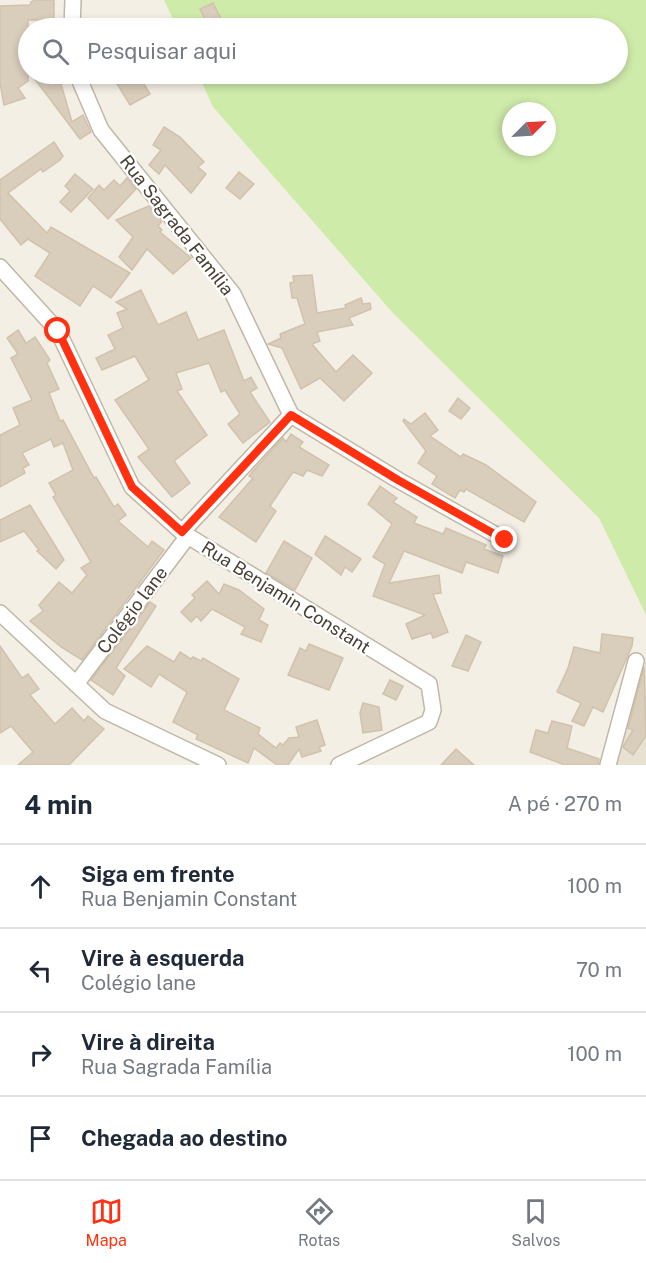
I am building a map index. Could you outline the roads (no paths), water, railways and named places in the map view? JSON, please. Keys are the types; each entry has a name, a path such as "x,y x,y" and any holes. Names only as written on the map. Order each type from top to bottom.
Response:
{"street":[{"path":"72,18 73,0"},
{"name":"Rua Sagrada Família","path":"81,84 101,130 233,294 291,415"},
{"name":"Rua Benjamin Constant","path":"0,267 58,331 132,487 185,534 429,684 433,710 429,722 339,765"},
{"path":"291,415 398,480 505,540"},
{"name":"Colégio lane","path":"76,684 185,534 291,415"},
{"path":"0,613 105,711 218,765"},
{"path":"608,765 636,662"}]}
